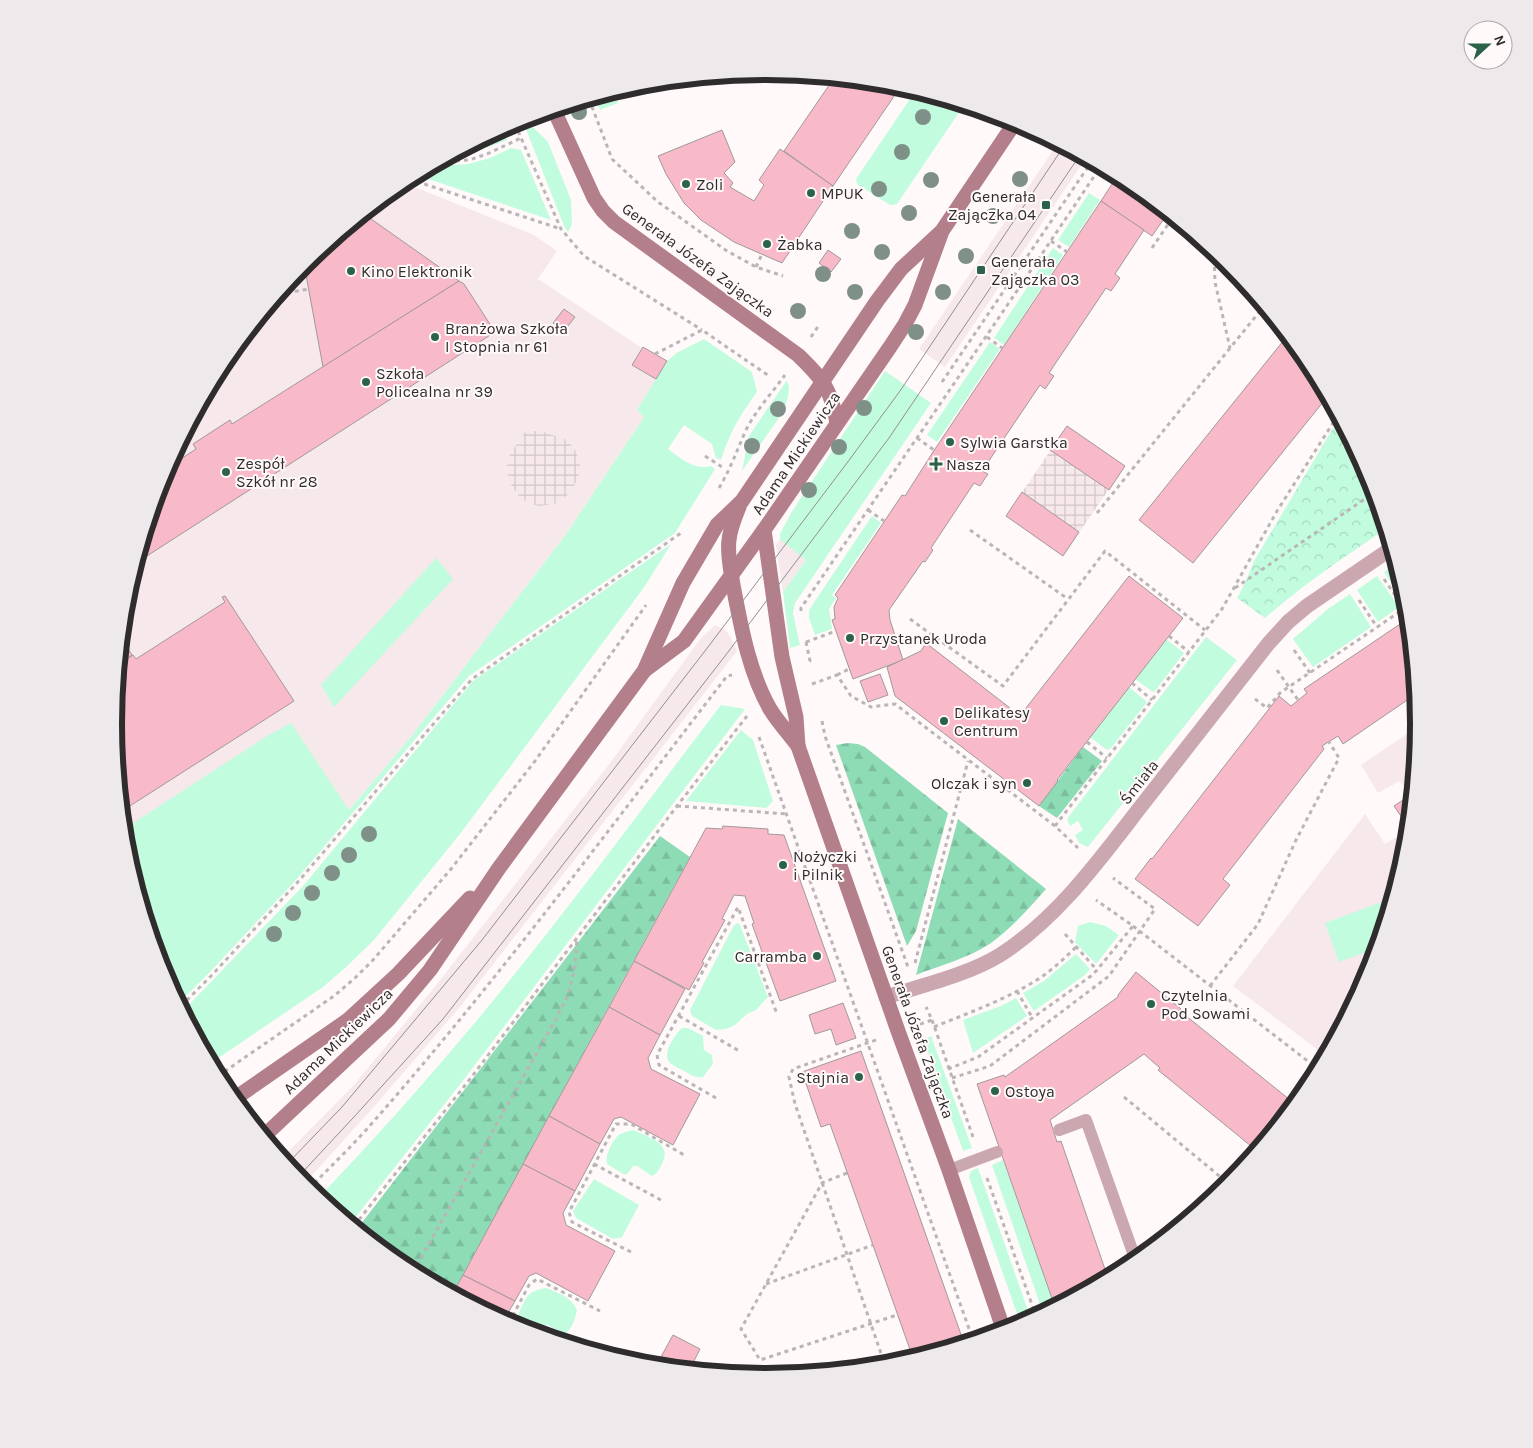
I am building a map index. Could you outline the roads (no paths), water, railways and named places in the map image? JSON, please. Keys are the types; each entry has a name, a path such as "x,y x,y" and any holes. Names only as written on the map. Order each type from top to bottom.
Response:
{"main road":[{"name":"Generała Józefa Zajączka","path":"556,115 594,198 603,210 614,222 798,355 823,381 830,396 837,423"},
{"name":"Adama Mickiewicza","path":"268,1132 389,1020 430,970 499,868 644,671 683,583 717,525 742,501 877,301 901,269 942,231 1011,128"},
{"name":"Adama Mickiewicza","path":"644,671 684,641 764,530 905,324 915,305 942,231"},
{"name":"Generała Józefa Zajączka","path":"742,501 733,522 729,540 729,556 738,609 748,652 762,692 771,711 798,746"},
{"name":"Generała Józefa Zajączka","path":"764,530 782,657 796,717 798,746 949,1170 1001,1323"},
{"name":"Adama Mickiewicza","path":"240,1095 348,1020 398,974 499,868"}],"street":[{"name":"Śmiała","path":"886,997 971,969 999,956 1033,930 1063,902 1096,864 1268,644 1288,622 1307,606 1387,551"}],"lane":[{"path":"1059,1130 1086,1120 1133,1253"},
{"path":"949,1170 997,1152"}],"tram line":[{"path":"292,1159 342,1107 482,940 708,647 900,391 1061,151"},
{"path":"303,1171 443,1019 725,656 889,438 1077,160"}],"place":[{"name":"Zoli","path":"686,184"},
{"name":"MPUK","path":"811,193"},
{"name":"Generała Zajączka 04","path":"1046,205"},
{"name":"Żabka","path":"767,244"},
{"name":"Generała Zajączka 03","path":"981,270"},
{"name":"Kino Elektronik","path":"351,271"},
{"name":"Branżowa Szkoła I Stopnia nr 61","path":"435,337"},
{"name":"Szkoła Policealna nr 39","path":"366,382"},
{"name":"Sylwia Garstka","path":"950,442"},
{"name":"Nasza","path":"936,464"},
{"name":"Zespół Szkół nr 28","path":"226,472"},
{"name":"Przystanek Uroda","path":"850,638"},
{"name":"Delikatesy Centrum","path":"944,721"},
{"name":"Olczak i syn","path":"1027,783"},
{"name":"Nożyczki i Pilnik","path":"783,865"},
{"name":"Carramba","path":"817,956"},
{"name":"Czytelnia Pod Sowami","path":"1151,1004"},
{"name":"Stajnia","path":"859,1077"},
{"name":"Ostoya","path":"995,1091"}]}
